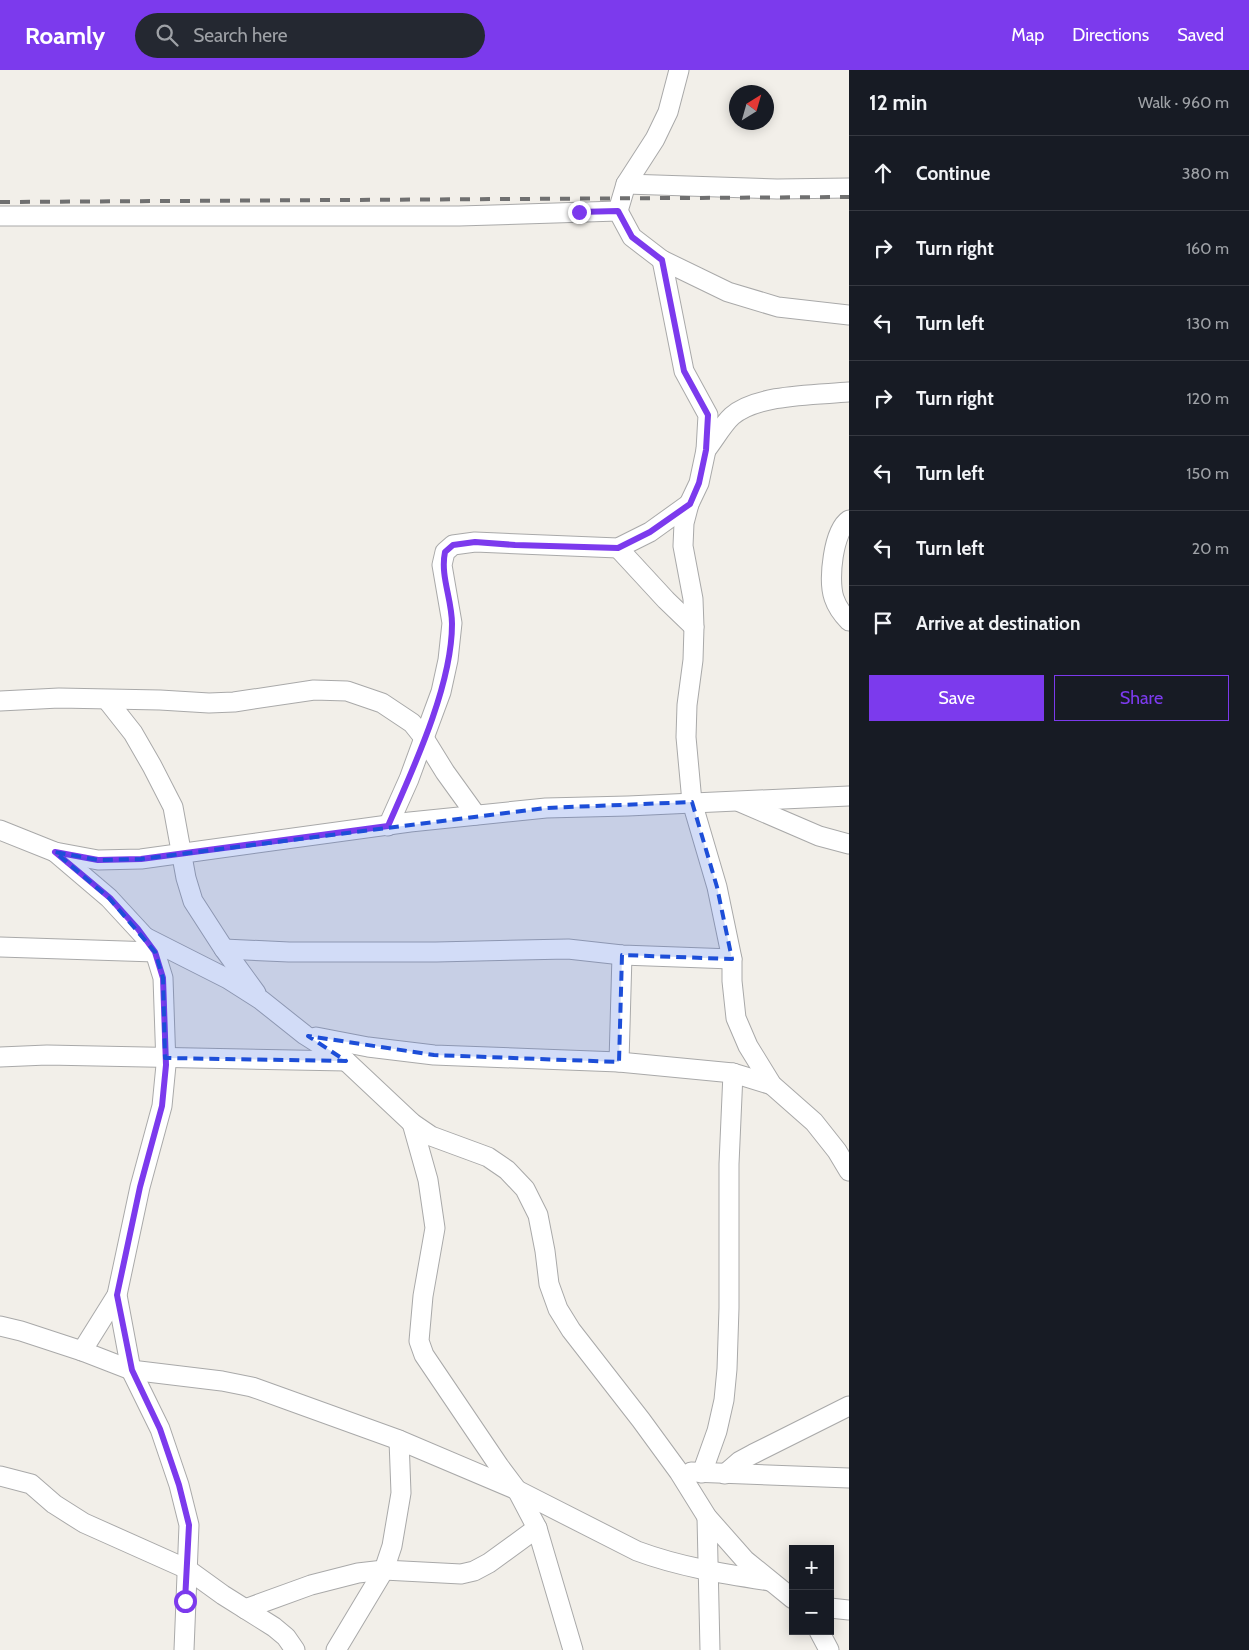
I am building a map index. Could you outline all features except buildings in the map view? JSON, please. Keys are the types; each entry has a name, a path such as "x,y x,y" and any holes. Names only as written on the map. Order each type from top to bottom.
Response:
{"street":[{"path":"678,70 668,112 655,139 626,184 618,211 632,237 662,260 728,292 778,307 849,314"},
{"path":"626,184 777,189 849,188"},
{"path":"0,216 458,216 618,211"},
{"path":"662,260 684,371 708,415 706,450 699,483 684,523 683,546 693,599 694,627 686,737 692,802 717,887 732,959 736,1018 748,1046 772,1085 814,1122 837,1151 849,1171"},
{"path":"706,450 732,416 758,402 849,392"},
{"path":"388,826 409,779 441,692 448,660 452,623 442,565 445,552 453,545 475,542 618,548 650,532 690,504"},
{"path":"849,520 844,524 839,535 832,568 832,578 834,599 843,615 849,621"},
{"path":"618,548 694,627"},
{"path":"0,701 59,698 209,703 234,702 314,690 347,691 382,704 412,723 476,815"},
{"path":"107,700 133,733 173,807 186,878 193,900 224,949 261,1000"},
{"path":"0,830 55,852 98,860 141,859 388,826 546,808 849,796"},
{"path":"736,800 819,836 849,844"},
{"path":"55,852 110,898 150,945 163,978 165,1058 162,1106 140,1187 117,1295 82,1351"},
{"path":"0,947 150,945 228,979 261,1000 305,1035 346,1061 412,1123 432,1136 488,1157 507,1170 525,1189 538,1215 549,1284 558,1309 571,1330 679,1472 707,1517 745,1560 789,1596"},
{"path":"224,949 289,952 417,952 568,949 622,955 732,959"},
{"path":"619,1062 622,955"},
{"path":"305,1035 368,1047 434,1055 619,1062 733,1072 772,1085"},
{"path":"0,1057 47,1055 346,1061"},
{"path":"702,1473 717,1431 724,1400 729,1308 729,1164 733,1072"},
{"path":"412,1123 428,1180 435,1228 423,1296 419,1340 424,1356 517,1490 537,1528 573,1650"},
{"path":"117,1295 132,1370 160,1429 179,1485 189,1525 184,1650"},
{"path":"0,1326 82,1351 132,1370 252,1387 400,1440 517,1490 637,1551 656,1558 708,1570 773,1582"},
{"path":"725,1474 740,1461 849,1406"},
{"path":"336,1650 384,1570 392,1546 401,1493 400,1440"},
{"path":"679,1472 849,1478"},
{"path":"0,1476 31,1484 54,1504 84,1523 187,1568 274,1627 286,1637 295,1650"},
{"path":"707,1517 710,1650"},
{"path":"245,1609 311,1585 358,1573 384,1570 461,1574 474,1571 489,1563 537,1528"},
{"path":"834,1608 849,1610"},
{"path":"821,1635 829,1650"}],"highlighted area":[{"path":"692,802 717,887 732,959 622,955 619,1062 434,1055 308,1036 346,1061 165,1058 163,978 155,952 109,898 55,852 98,860 141,859 546,808"}],"railway":[{"path":"0,202 849,197"}],"route":[{"path":"185,1601 189,1525 179,1485 160,1429 132,1370 117,1295 140,1187 162,1106 166,1065 163,978 155,952 145,937 110,898 55,852 98,860 141,859 388,826 409,779 441,692 448,660 452,623 442,565 445,552 453,545 475,542 618,548 650,532 690,504 699,483 706,450 708,415 684,371 662,260 632,237 618,211 579,212"}]}
